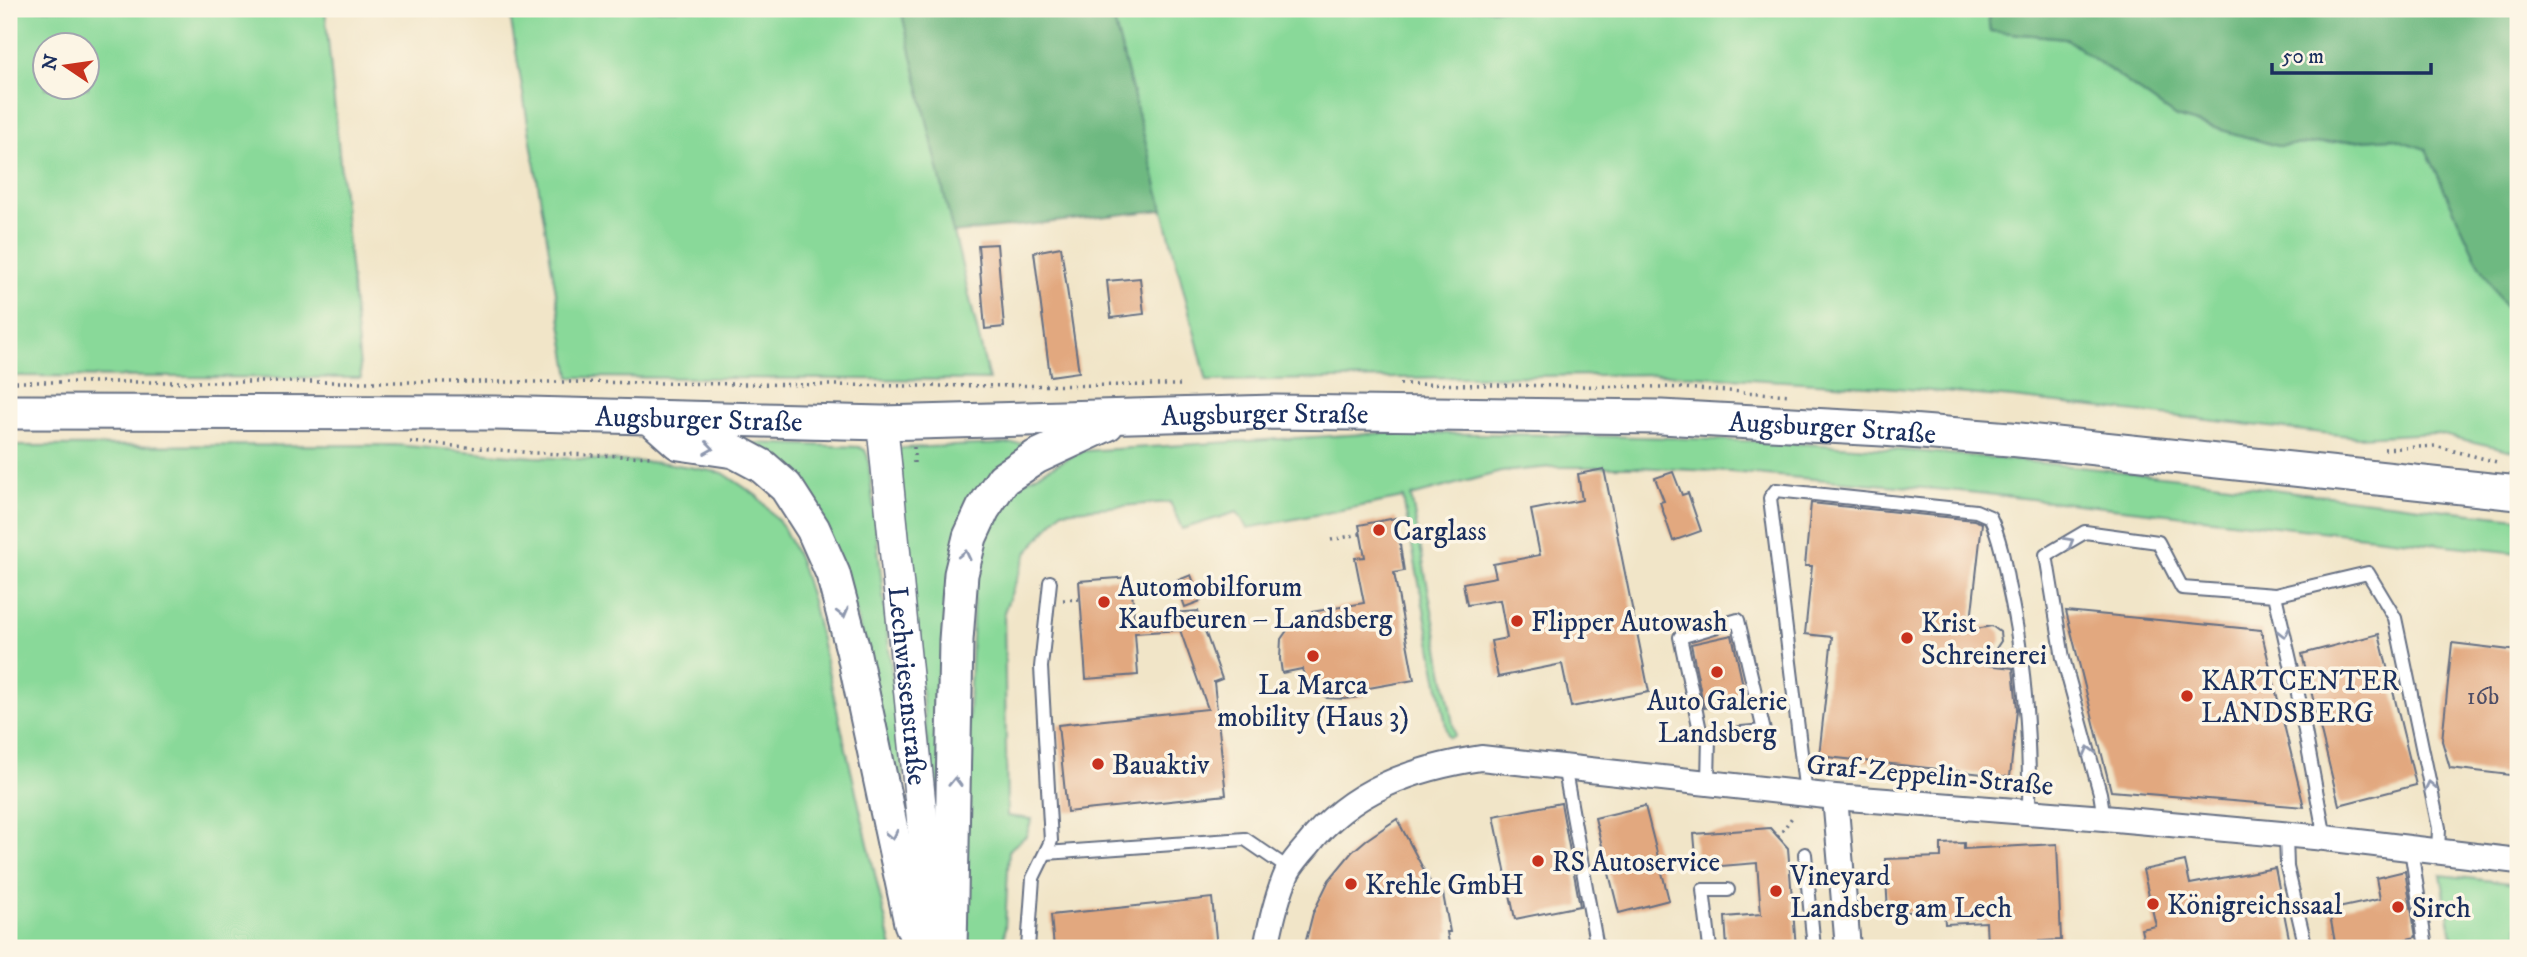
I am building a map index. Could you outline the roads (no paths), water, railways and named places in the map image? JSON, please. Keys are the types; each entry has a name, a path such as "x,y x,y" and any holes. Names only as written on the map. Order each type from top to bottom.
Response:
{"main road":[{"name":"Augsburger Straße","path":"9,412 494,413 898,422 1274,412 1661,417 1883,429 2023,441 2518,493"},
{"path":"651,418 679,443 734,451 762,466 786,487 813,529 833,574 853,650 911,923 921,948"},
{"path":"950,948 956,640 961,573 970,537 983,509 1003,479 1036,457 1122,418"}],"street":[{"name":"Lechwiesenstraße","path":"898,422 935,948"},
{"name":"Graf-Zeppelin-Straße","path":"1266,948 1273,915 1289,869 1321,828 1352,802 1382,785 1444,763 1481,758 1708,782 1800,804 1835,797 2029,812 2325,838 2518,861"},
{"path":"1835,797 1848,948"}],"lane":[{"path":"1800,804 1770,498 1776,490 1976,511 1990,517 1997,531 2024,672 2029,812"},
{"path":"2104,818 2100,793 2063,657 2046,555 2085,532 2158,542 2182,587 2275,595 2368,573 2395,618 2439,828 2438,853"},
{"path":"1028,948 1033,878 1051,841 1041,667 1050,582"},
{"path":"2275,595 2299,699 2325,838"},
{"path":"1738,620 1764,731 1709,736 1701,735 1680,637 1738,620"},
{"path":"1708,782 1709,736"},
{"path":"1564,766 1597,948"},
{"path":"2286,835 2287,867 2306,948"},
{"path":"1046,853 1245,839 1289,869"},
{"path":"2411,849 2426,948"},
{"path":"1805,854 1814,948"},
{"path":"1710,948 1703,890 1728,890"}],"place":[{"name":"Carglass","path":"1379,530"},
{"name":"Automobilforum Kaufbeuren – Landsberg","path":"1104,602"},
{"name":"Flipper Autowash","path":"1517,621"},
{"name":"Krist Schreinerei","path":"1907,638"},
{"name":"La Marca mobility (Haus 3)","path":"1313,656"},
{"name":"Auto Galerie Landsberg","path":"1717,672"},
{"name":"KARTCENTER LANDSBERG","path":"2187,696"},
{"name":"Bauaktiv","path":"1098,764"},
{"name":"RS Autoservice","path":"1538,861"},
{"name":"Krehle GmbH","path":"1351,884"},
{"name":"Vineyard Landsberg am Lech","path":"1776,891"},
{"name":"Königreichssaal","path":"2153,904"},
{"name":"Sirch","path":"2398,907"}]}
